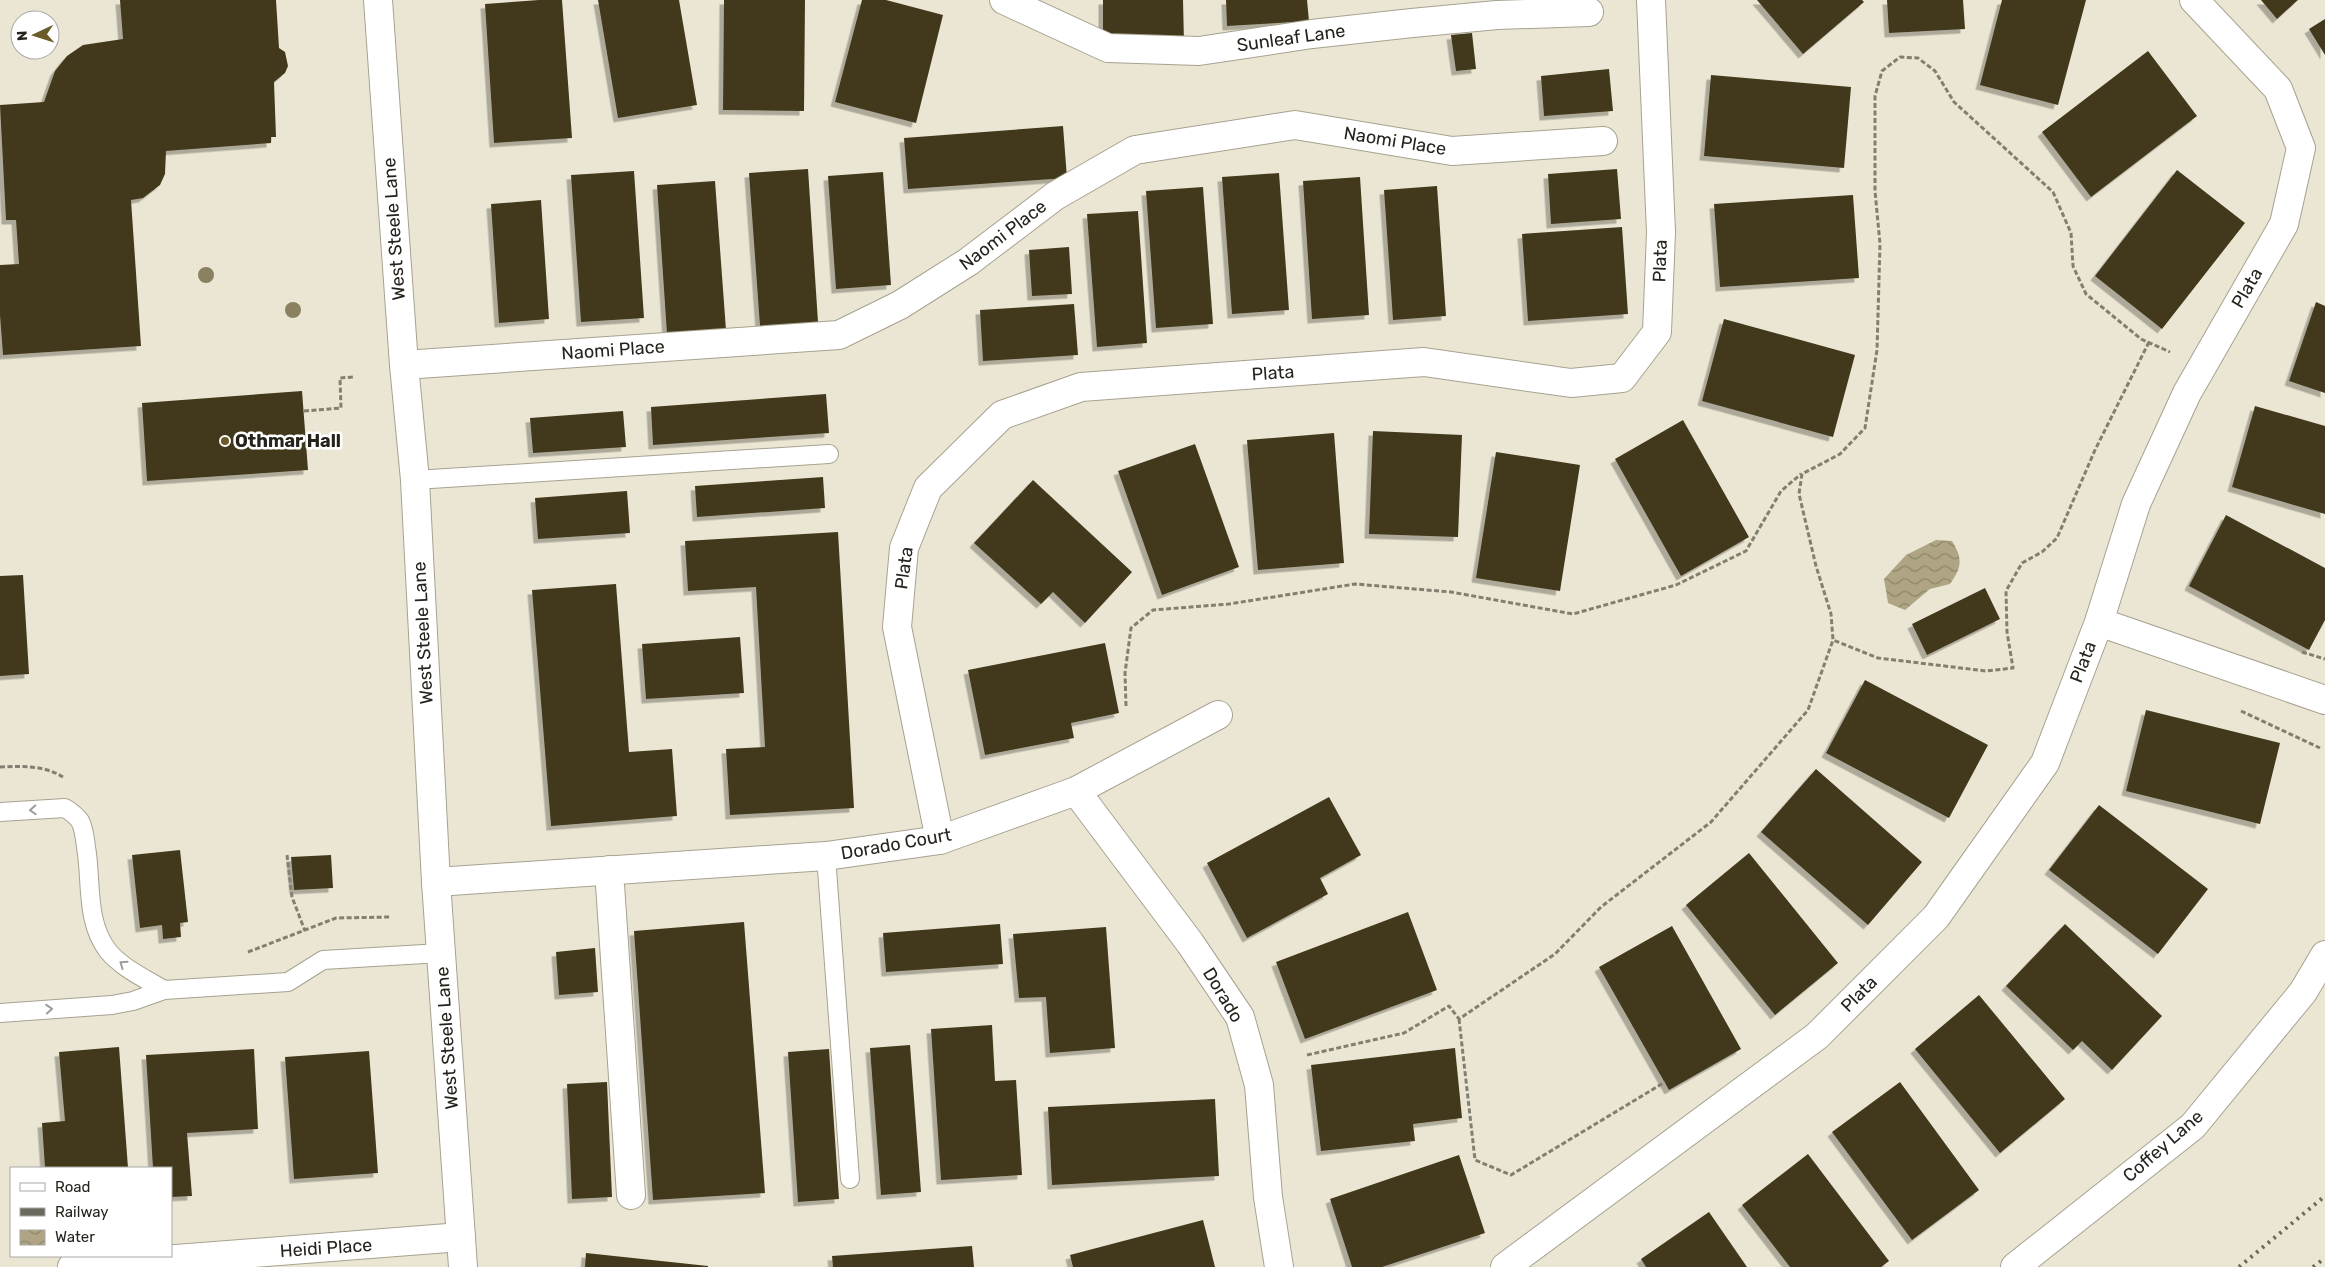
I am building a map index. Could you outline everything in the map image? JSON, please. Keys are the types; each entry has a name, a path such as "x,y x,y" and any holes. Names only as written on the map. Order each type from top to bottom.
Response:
{"street":[{"name":"West Steele Lane","path":"378,0 404,365 415,480 436,882 463,1267"},
{"name":"Sunleaf Lane","path":"1004,0 1108,48 1199,51 1312,34 1412,23 1496,15 1589,12"},
{"name":"Plata","path":"940,840 897,627 904,548 928,488 1002,415 1081,387 1424,362 1570,383 1622,378 1657,332 1661,232 1651,0"},
{"name":"Plata","path":"1505,1267 1817,1036 1936,917 2044,762 2099,622 2136,504 2187,393 2284,224 2301,148 2278,89 2194,0"},
{"name":"Naomi Place","path":"404,365 839,335 900,305 968,262 1055,196 1135,150 1295,125 1452,151 1602,141"},
{"name":"Plata","path":"2099,622 2325,700"},
{"name":"Dorado Court","path":"436,882 826,856 940,840 1076,791 1218,715"},
{"name":"Dorado","path":"1076,791 1190,943 1240,1017 1258,1085 1268,1197 1279,1267"},
{"path":"609,870 631,1194"},
{"name":"Coffey Lane","path":"2014,1267 2193,1126 2303,992 2325,955"},
{"name":"Heidi Place","path":"72,1267 461,1237"}],"lane":[{"path":"415,480 829,454"},
{"path":"0,812 65,808 74,814 81,822 84,835 90,903 94,921 106,949 115,958 164,990"},
{"path":"826,856 850,1179"},
{"path":"0,1013 112,1005 133,1001 164,990 292,981 313,964 323,960 441,953"}],"path":[{"path":"1126,706 1125,673 1131,628 1153,610 1229,604 1355,584 1451,592 1573,614 1676,585 1746,551 1781,491 1802,474 1840,454 1865,428 1877,350 1880,244 1875,191 1875,96 1882,71 1900,57 1918,58 1935,71 1954,102 2053,192 2071,233 2073,266 2086,294 2141,339 2202,367"},
{"path":"1833,640 1878,658 1986,671 2014,668 2007,632 2006,592 2022,563 2042,552 2057,538 2096,450 2149,342"},
{"path":"304,411 341,408 340,378 353,377"},
{"path":"1459,1019 1555,954 1601,907 1711,822 1808,710 1833,640 1831,614 1816,566 1799,494 1802,474"},
{"path":"0,767 25,765 57,773 64,778"},
{"path":"287,855 292,897 305,931"},
{"path":"243,954 336,918 391,917"},
{"path":"1307,1055 1404,1033 1449,1006 1459,1019 1474,1160 1511,1175 1665,1082"}],"water":[{"path":"1936,540 1952,541 1958,553 1959,568 1950,584 1930,589 1905,610 1888,603 1884,579 1906,555"}],"building":[{"path":"120,0 276,0 279,48 285,52 288,66 285,73 274,82 276,137 271,137 271,143 166,151 165,174 160,185 143,198 131,200 141,346 3,355 0,315 0,265 19,264 16,220 6,220 0,105 44,102 55,71 67,56 83,45 123,39"},
{"path":"562,0 572,138 494,143 485,4"},
{"path":"598,0 679,0 697,105 618,118"},
{"path":"724,0 805,0 804,111 723,110"},
{"path":"862,0 886,0 943,15 916,123 835,102"},
{"path":"1103,0 1183,0 1184,43 1103,44"},
{"path":"1226,0 1307,0 1309,21 1227,26"},
{"path":"1757,0 1862,0 1864,2 1803,54"},
{"path":"1887,0 1963,0 1965,29 1889,33"},
{"path":"2002,0 2086,0 2058,105 1980,85"},
{"path":"2261,0 2298,0 2277,19"},
{"path":"2325,19 2325,55 2309,29"},
{"path":"1472,33 1476,69 1456,71 1451,35"},
{"path":"2148,51 2197,116 2091,197 2042,132"},
{"path":"1609,69 1613,111 1544,116 1541,76"},
{"path":"1711,75 1851,87 1844,168 1704,156"},
{"path":"1063,126 1067,178 908,189 904,138"},
{"path":"808,169 818,322 760,326 749,173"},
{"path":"1617,169 1621,219 1551,224 1548,174"},
{"path":"2177,170 2245,223 2162,329 2095,276"},
{"path":"634,171 644,318 581,322 571,175"},
{"path":"883,172 891,285 836,289 828,176"},
{"path":"1279,173 1289,310 1232,314 1222,177"},
{"path":"1360,177 1369,315 1312,319 1303,181"},
{"path":"715,181 726,330 667,334 657,185"},
{"path":"1437,186 1446,316 1393,320 1384,190"},
{"path":"1203,187 1213,324 1156,328 1146,191"},
{"path":"1853,195 1859,278 1720,287 1714,204"},
{"path":"541,200 549,319 499,323 491,204"},
{"path":"1138,211 1147,343 1097,347 1087,214"},
{"path":"1622,227 1628,314 1528,321 1522,234"},
{"path":"1069,247 1072,294 1032,296 1029,250"},
{"path":"2316,302 2325,306 2325,393 2289,381"},
{"path":"1074,304 1078,355 983,361 980,310"},
{"path":"1724,319 1855,355 1833,437 1702,401"},
{"name":"Othmar Hall","path":"302,391 308,470 147,481 142,403"},
{"path":"826,394 829,433 653,445 651,407"},
{"path":"2255,406 2325,426 2325,514 2232,487"},
{"path":"623,411 626,447 533,453 530,418"},
{"path":"1683,420 1749,537 1681,576 1615,459"},
{"path":"1373,431 1462,435 1458,537 1369,534"},
{"path":"1334,433 1344,563 1258,570 1247,440"},
{"path":"1195,444 1239,567 1162,595 1118,471"},
{"path":"1496,452 1580,465 1560,591 1476,578"},
{"path":"823,477 825,508 697,517 695,486"},
{"path":"1033,480 1132,572 1085,623 1053,592 1041,604 974,543"},
{"path":"627,491 630,533 538,539 535,498"},
{"path":"2226,515 2325,568 2325,620 2309,650 2189,586"},
{"path":"838,532 854,808 730,815 726,749 765,747 756,587 688,591 685,541"},
{"path":"23,575 29,674 0,676 0,576"},
{"path":"616,584 629,752 672,749 677,816 551,826 532,590"},
{"path":"1985,588 2000,619 1927,655 1912,624"},
{"path":"740,637 744,693 646,699 642,644"},
{"path":"1105,643 1119,713 1071,723 1074,738 985,755 968,670"},
{"path":"1865,680 1988,745 1949,818 1826,753"},
{"path":"2146,710 2280,743 2260,824 2126,791"},
{"path":"1816,769 1922,862 1868,925 1761,832"},
{"path":"1329,797 1361,855 1320,878 1328,894 1247,938 1207,863"},
{"path":"2099,805 2208,889 2158,954 2049,870"},
{"path":"180,850 188,922 180,923 181,937 163,939 162,925 140,928 132,855"},
{"path":"1749,853 1838,963 1775,1015 1686,905"},
{"path":"331,855 333,888 294,890 291,857"},
{"path":"1408,912 1437,990 1305,1039 1276,962"},
{"path":"744,922 765,1193 653,1200 634,931"},
{"path":"1000,924 1003,964 886,972 883,933"},
{"path":"2065,924 2162,1016 2112,1070 2082,1041 2073,1050 2006,986"},
{"path":"1672,926 1741,1049 1669,1090 1599,967"},
{"path":"1106,927 1115,1048 1050,1053 1046,997 1019,998 1013,934"},
{"path":"595,948 598,992 559,995 556,952"},
{"path":"1979,995 2065,1099 2000,1153 1915,1049"},
{"path":"992,1025 995,1081 1016,1080 1022,1175 941,1180 931,1029"},
{"path":"910,1045 921,1192 881,1195 870,1048"},
{"path":"119,1047 128,1167 45,1167 42,1123 65,1121 59,1052"},
{"path":"1455,1048 1462,1118 1413,1124 1415,1141 1321,1151 1311,1065"},
{"path":"254,1049 258,1129 187,1133 192,1196 172,1197 172,1167 153,1167 146,1055"},
{"path":"829,1049 839,1199 798,1202 788,1052"},
{"path":"369,1051 378,1173 294,1179 285,1057"},
{"path":"607,1082 612,1197 572,1199 567,1084"},
{"path":"1900,1082 1979,1190 1912,1240 1832,1132"},
{"path":"1215,1099 1219,1176 1052,1185 1048,1107"},
{"path":"1808,1154 1889,1261 1881,1267 1790,1267 1742,1205"},
{"path":"1459,1155 1485,1233 1382,1267 1352,1267 1330,1199"},
{"path":"1709,1212 1747,1267 1646,1267 1641,1259"},
{"path":"1203,1220 1215,1267 1073,1267 1070,1255"},
{"path":"972,1246 974,1267 833,1267 832,1256"},
{"path":"586,1253 708,1266 708,1267 585,1267"}],"railway":[{"path":"2239,1267 2325,1196"},
{"path":"2313,1267 2325,1258"}],"place":[{"name":"Othmar Hall","path":"225,441"}]}
